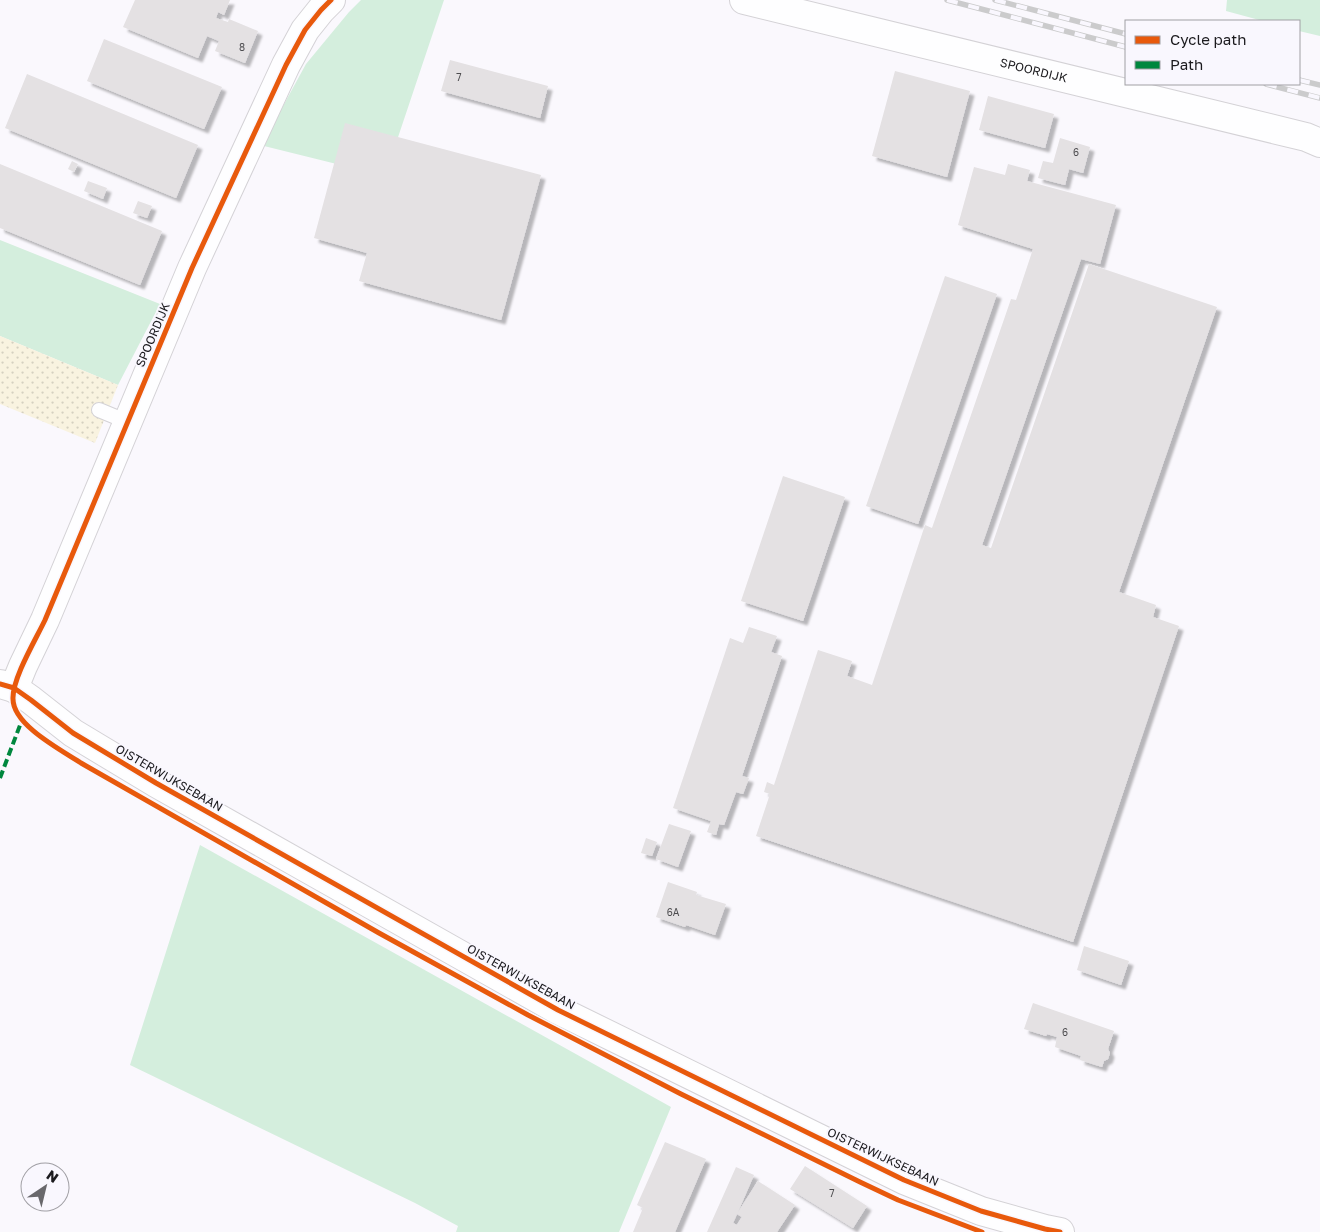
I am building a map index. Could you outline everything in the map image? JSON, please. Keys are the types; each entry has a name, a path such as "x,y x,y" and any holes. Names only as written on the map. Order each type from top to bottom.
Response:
{"street":[{"name":"SPOORDIJK","path":"7,686 23,666 45,620 192,268 286,65 305,30 331,0"},
{"name":"SPOORDIJK","path":"744,0 1306,137 1320,143"},
{"name":"OISTERWIJKSEBAAN","path":"7,686 31,700 73,733 156,783 558,1010 904,1180 981,1211 1060,1232"}],"lane":[{"path":"99,410 128,422"}],"green space":[{"path":"361,0 444,0 385,176 264,146 277,117 306,64"},
{"path":"1227,0 1320,0 1320,36 1300,31 1300,20 1259,20 1226,11"},
{"path":"0,240 160,304 118,385 0,336"},
{"path":"200,845 671,1107 619,1232 456,1232 458,1226 415,1203 130,1065"}],"sand":[{"path":"0,336 118,385 95,443 0,404"}],"building":[{"path":"135,0 230,0 224,15 218,12 216,18 228,22 229,19 258,31 245,63 215,51 219,41 207,36 198,58 123,27"},
{"path":"104,39 222,87 204,129 87,81"},
{"path":"450,60 548,86 540,118 441,91"},
{"path":"895,71 970,91 947,177 872,156"},
{"path":"27,74 198,145 176,198 5,128"},
{"path":"988,96 1054,114 1045,148 979,130"},
{"path":"345,123 541,175 501,320 359,281 367,253 314,238"},
{"path":"1060,138 1090,147 1083,173 1069,169 1065,185 1038,178 1043,161 1053,163"},
{"path":"72,161 78,164 74,172 68,169"},
{"path":"0,164 162,231 140,285 0,228"},
{"path":"1008,164 1030,170 1027,181 1116,205 1100,264 1081,259 982,545 991,548 1089,264 1217,307 1119,592 1156,605 1153,617 1179,626 1073,942 756,836 770,794 764,792 767,782 774,785 818,650 852,661 847,676 872,685 925,525 932,528 1011,299 1016,300 1033,249 958,225 974,167 1005,175"},
{"path":"88,181 107,188 103,199 84,191"},
{"path":"138,201 152,206 147,218 133,213"},
{"path":"945,276 997,294 918,524 866,506"},
{"path":"783,476 845,497 803,621 741,601"},
{"path":"749,627 777,636 771,652 782,656 742,776 749,778 743,794 736,792 724,825 719,824 716,835 707,832 711,821 673,808 730,638 743,643"},
{"path":"669,824 691,831 678,867 656,859"},
{"path":"646,838 657,842 652,856 641,853"},
{"path":"668,882 697,892 696,895 726,904 715,935 656,917"},
{"path":"1084,946 1129,961 1121,985 1077,970"},
{"path":"1033,1003 1114,1031 1108,1049 1110,1053 1108,1059 1104,1061 1102,1067 1080,1060 1081,1056 1055,1047 1057,1037 1047,1034 1046,1036 1024,1029"},
{"path":"665,1142 706,1159 675,1232 633,1232 643,1208 637,1205"},
{"path":"805,1166 867,1206 853,1228 790,1189"},
{"path":"736,1167 754,1175 738,1212 758,1181 795,1205 777,1232 707,1232","holes":["737,1214 742,1217 737,1225 733,1223"]}],"railway":[{"path":"947,0 1125,47"},
{"path":"995,0 1125,34"},
{"path":"1300,80 1320,85"},
{"path":"1270,85 1320,98"}],"marked path":[{"path":"0,778 22,720"}],"cycle path":[{"path":"331,0 305,30 286,65 192,268 45,620 20,670 14,691 15,709 39,736 81,763 379,933 528,1015 681,1094 860,1182 898,1200 982,1232"},
{"path":"0,684 14,688 73,733 156,783 558,1010 904,1180 981,1211 1060,1232"}]}
